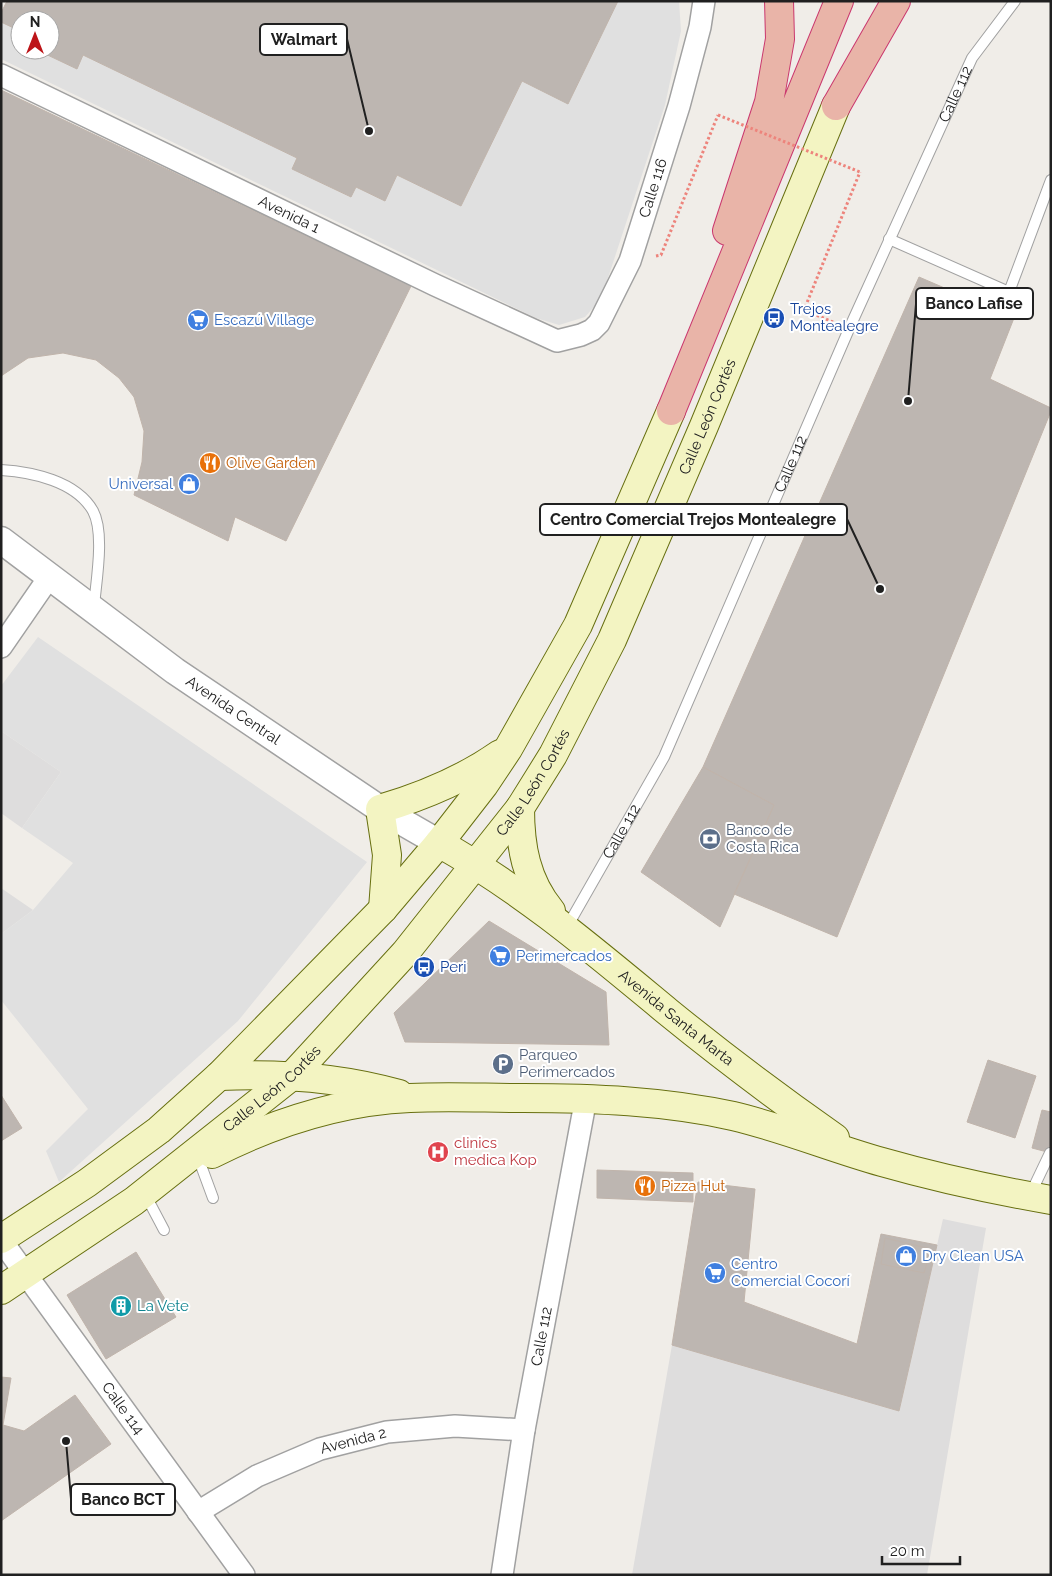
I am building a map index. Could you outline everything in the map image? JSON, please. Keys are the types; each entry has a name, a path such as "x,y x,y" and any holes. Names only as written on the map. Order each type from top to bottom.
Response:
{"highway":[{"path":"671,411 769,102 780,39 779,1"},
{"path":"671,411 839,1"},
{"path":"836,106 875,1"},
{"path":"836,106 896,1"}],"main road":[{"name":"Calle León Cortés","path":"1,1290 139,1197 294,1075 405,953 520,808 553,755 612,640 704,426 836,106"},
{"path":"1,1240 87,1183 159,1130 219,1076 383,908 439,843 484,785 508,749 578,625 671,411"},
{"path":"383,908 387,855 380,809 448,786 479,769 508,749"},
{"path":"520,808 520,833 526,865 544,903 564,925"},
{"name":"Avenida Central","path":"439,843 476,864"},
{"name":"Avenida Santa Marta","path":"476,864 564,925 768,1091 854,1152"},
{"name":"Avenida Santa Marta","path":"219,1076 294,1075 362,1085 410,1098"},
{"name":"Avenida Santa Marta","path":"139,1197 199,1160 242,1139 296,1119 352,1105 410,1098 586,1098 661,1105 733,1116 978,1187 1040,1198"}],"street":[{"name":"Calle 116","path":"581,335 592,330 599,322 630,261 679,106 700,27 704,1"},
{"name":"Avenida 1","path":"1,75 426,281 557,341 581,335"},
{"name":"Avenida Central","path":"1,540 175,671 380,809 439,843"},
{"path":"1,647 50,576"},
{"name":"Calle 112","path":"502,1575 524,1430 586,1098"},
{"name":"Calle 114","path":"1,1240 244,1575"},
{"name":"Avenida 2","path":"198,1512 257,1476 320,1449 377,1434 456,1426 524,1430"}],"lane":[{"name":"Calle 112","path":"564,925 664,757 849,329 972,58 1015,1"},
{"path":"889,239 1009,292 1051,180"},
{"path":"1,470 37,474 76,494 93,511 98,532 94,610"},
{"path":"1040,1198 1050,1153"},
{"path":"199,1160 213,1198"},
{"path":"139,1197 164,1230"}],"path":[{"path":"661,255 718,115 860,172 804,310 849,329"}],"shaded area":[{"path":"618,1 679,1 681,31 665,105 601,299 585,317 559,325 536,318 1,59 1,22 10,26 10,60 58,60 77,69 83,55 297,158 292,169 350,197 356,187 385,201 397,175 461,206 522,81 568,103"},
{"path":"38,637 367,862 238,1021 59,1182 46,1151 88,1109 1,1000 1,934 33,910 73,863 22,828 61,772 1,731 1,686"},
{"path":"1,731 61,772 22,828 1,813"},
{"path":"1,888 33,910 1,934"},
{"path":"943,1219 986,1228 927,1575 632,1575 672,1345 899,1411"}],"building":[{"path":"7,1 618,1 568,104 522,81 461,206 397,175 385,201 356,187 351,197 292,169 297,158 83,55 77,69 58,60 60,60 60,10 10,10 10,26 1,22 1,13"},
{"name":"Escazú Village","path":"1,90 411,286 286,541 235,517 228,541 134,495 142,462 144,431 134,397 119,378 96,360 63,353 28,358 1,376"},
{"path":"919,277 1014,318 990,379 1051,408 1051,411 837,937 734,894 774,805 703,767"},
{"name":"Banco de Costa Rica","path":"703,767 774,805 720,927 641,872"},
{"name":"Perimercados","path":"489,921 606,992 609,1045 405,1042 394,1013"},
{"path":"988,1060 1036,1076 1015,1138 967,1122"},
{"path":"1,1095 22,1128 1,1141"},
{"path":"1042,1110 1051,1112 1051,1153 1032,1148"},
{"name":"Pizza Hut","path":"597,1170 693,1173 693,1202 597,1198"},
{"name":"Centro Comercial Cocorí","path":"698,1182 755,1189 744,1302 857,1344 881,1234 937,1245 899,1411 672,1345"},
{"name":"Dry Clean USA","path":"885,1238 931,1249 924,1273 881,1264"},
{"name":"La Vete","path":"136,1252 176,1317 106,1359 67,1295"},
{"path":"1,1377 11,1378 3,1425 24,1431 75,1395 111,1444 1,1521"}],"place":[{"name":"Walmart","path":"369,131"},
{"name":"Trejos Montealegre","path":"774,318"},
{"name":"Escazú Village","path":"198,320"},
{"name":"Banco Lafise","path":"908,401"},
{"name":"Olive Garden","path":"210,463"},
{"name":"Universal","path":"189,484"},
{"name":"Centro Comercial Trejos Montealegre","path":"880,589"},
{"name":"Banco de Costa Rica","path":"710,839"},
{"name":"Perimercados","path":"500,956"},
{"name":"Peri","path":"424,967"},
{"name":"Parqueo Perimercados","path":"503,1064"},
{"name":"clinics medica Kop","path":"438,1152"},
{"name":"Pizza Hut","path":"645,1186"},
{"name":"Dry Clean USA","path":"906,1256"},
{"name":"Centro Comercial Cocorí","path":"715,1273"},
{"name":"La Vete","path":"121,1306"},
{"name":"Banco BCT","path":"66,1441"}]}
